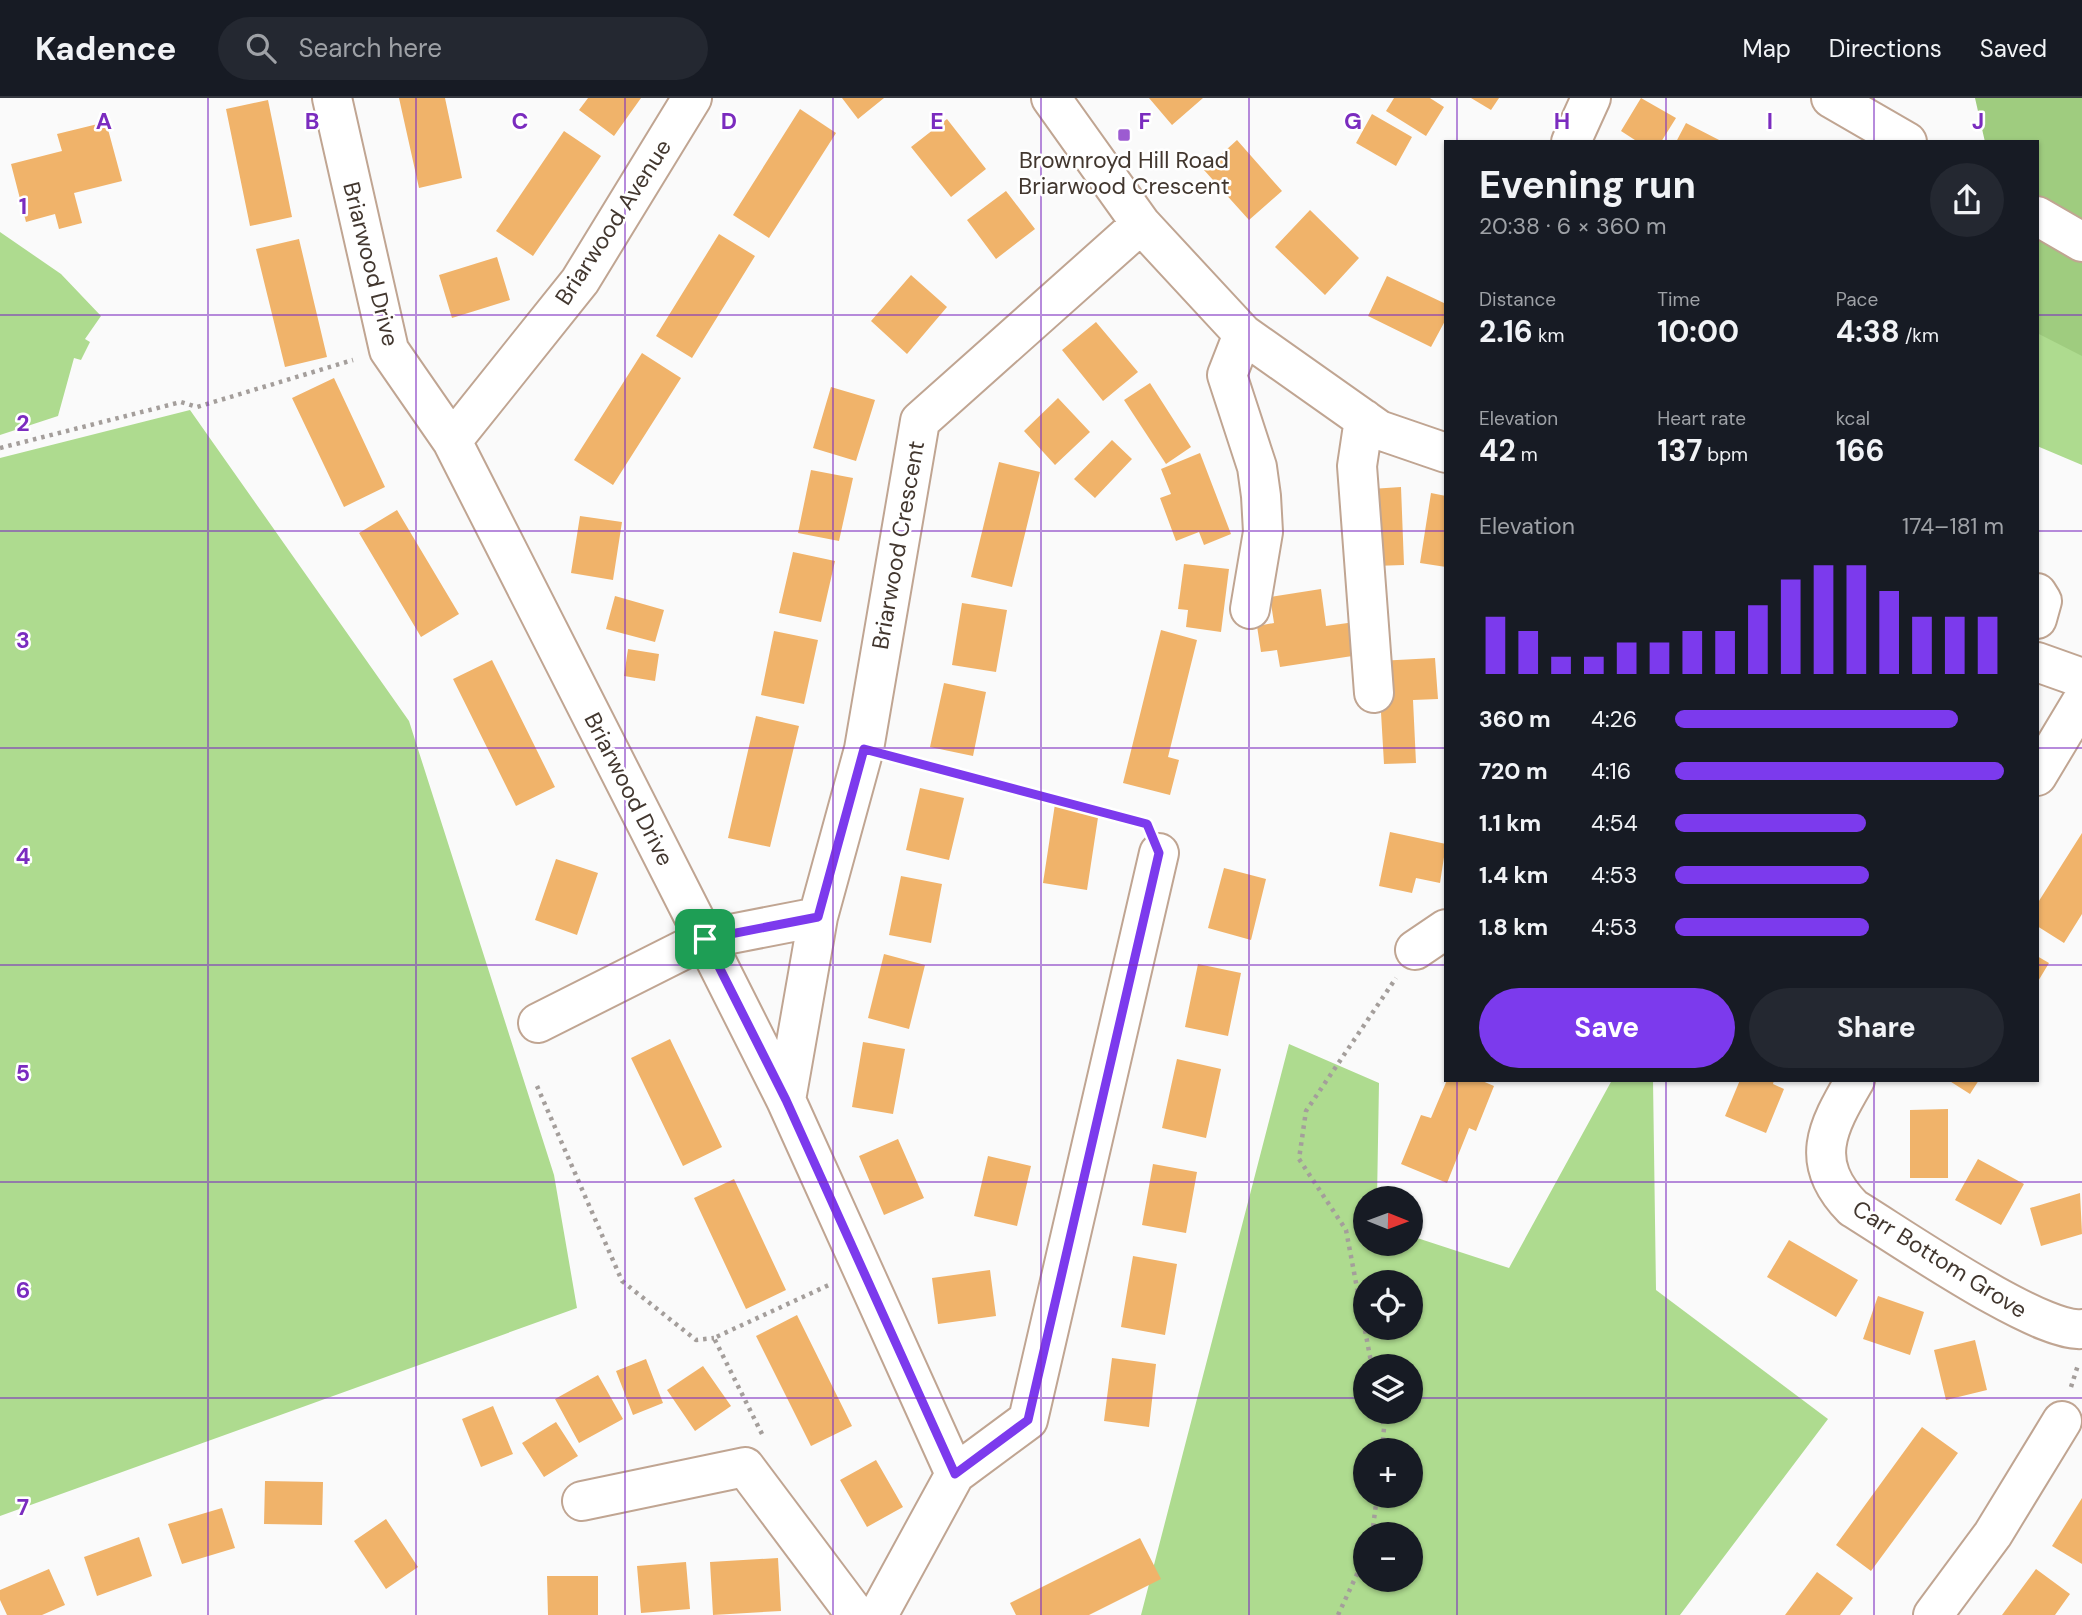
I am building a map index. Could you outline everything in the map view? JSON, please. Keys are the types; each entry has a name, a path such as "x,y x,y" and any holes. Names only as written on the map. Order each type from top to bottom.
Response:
{"street":[{"name":"Briarwood Drive","path":"332,98 389,350 452,441 705,939 786,1100 955,1474"},
{"name":"Briarwood Avenue","path":"452,441 580,281 692,98"},
{"path":"1051,98 1141,224 1242,334 1379,430 1444,452"},
{"path":"1572,140 1591,98"},
{"path":"1831,98 1904,140"},
{"path":"2039,217 2082,242"},
{"name":"Briarwood Crescent","path":"786,1100 818,917 864,749 920,421 1141,224"},
{"path":"1242,334 1227,375 1257,467 1261,496 1262,532 1250,609"},
{"path":"1364,419 1357,466 1374,694"},
{"path":"2039,663 2082,678"},
{"path":"2039,773 2082,701"},
{"path":"878,1615 955,1474 1028,1420 1159,853"},
{"path":"538,1023 705,939 818,917"},
{"name":"Carr Bottom Grove","path":"1854,1082 1830,1121 1827,1135 1826,1164 1841,1196 1853,1208 2028,1314 2060,1327 2082,1329"},
{"path":"1933,1615 1993,1534 2062,1421"},
{"path":"582,1501 745,1467 856,1615"}],"path":[{"path":"0,449 181,402 197,407 389,350"},
{"path":"864,749 1147,824 1159,853"},
{"path":"1370,1354 1346,1230 1299,1159 1306,1111 1430,940"},
{"path":"537,1086 622,1281 696,1340 713,1338 862,1269"},
{"path":"713,1338 763,1437"},
{"path":"1338,1615 1353,1583"}],"green space":[{"path":"1975,98 2082,98 2082,356 2039,334 2039,140 1985,140"},
{"path":"0,232 61,274 101,316 85,339 90,342 81,360 74,358 58,416 0,435"},
{"path":"2039,276 2082,299 2082,465 2039,447"},
{"path":"190,410 409,721 554,1175 577,1308 0,1516 0,458"},
{"path":"1289,1044 1379,1083 1377,1186 1353,1186 1353,1256 1423,1256 1423,1240 1509,1268 1611,1082 1653,1082 1656,1290 1828,1419 1680,1615 1141,1615"}],"building":[{"path":"399,98 445,98 462,178 419,188"},
{"path":"588,98 641,98 614,136 579,110"},
{"path":"842,98 884,98 858,119"},
{"path":"1149,98 1203,98 1172,125"},
{"path":"1394,98 1430,98 1444,107 1426,136 1386,111"},
{"path":"1471,98 1499,98 1491,110"},
{"path":"1641,98 1676,118 1662,140 1635,140 1621,131"},
{"path":"268,100 292,217 250,226 226,109"},
{"path":"800,109 836,133 769,238 733,215"},
{"path":"1372,114 1412,137 1396,166 1356,143"},
{"path":"947,119 986,169 951,197 911,147"},
{"path":"106,122 122,181 74,193 82,223 59,229 55,214 26,222 11,164 62,151 57,134"},
{"path":"1686,123 1719,140 1677,140"},
{"path":"564,131 601,156 533,256 496,231"},
{"path":"1237,140 1282,191 1249,220 1204,170"},
{"path":"1006,191 1035,229 996,259 967,220"},
{"path":"1310,210 1359,258 1325,295 1275,247"},
{"path":"719,234 755,256 692,358 656,336"},
{"path":"299,239 327,357 285,367 256,249"},
{"path":"497,257 510,300 452,318 439,275"},
{"path":"911,275 947,307 907,354 871,321"},
{"path":"1387,276 1444,303 1444,323 1431,347 1368,316"},
{"path":"1096,322 1138,372 1103,401 1062,350"},
{"path":"642,353 681,378 613,485 574,460"},
{"path":"334,378 385,487 344,507 292,398"},
{"path":"1150,383 1191,447 1166,464 1124,400"},
{"path":"831,387 875,400 856,461 813,448"},
{"path":"1058,398 1090,432 1055,465 1024,431"},
{"path":"1112,440 1132,459 1095,498 1074,479"},
{"path":"1200,453 1231,534 1204,545 1199,532 1176,541 1160,498 1171,494 1161,469"},
{"path":"999,462 1040,472 1012,587 971,577"},
{"path":"811,470 853,478 839,541 798,533"},
{"path":"1401,487 1404,565 1374,566 1371,489"},
{"path":"1431,493 1444,496 1444,567 1420,563"},
{"path":"397,510 459,614 421,637 359,533"},
{"path":"580,516 622,522 613,580 571,573"},
{"path":"793,552 835,561 821,622 779,613"},
{"path":"1184,564 1229,569 1221,632 1186,627 1188,610 1178,609"},
{"path":"1321,589 1326,626 1355,622 1359,655 1280,667 1277,650 1261,652 1257,626 1274,623 1270,597"},
{"path":"615,596 664,610 655,642 606,629"},
{"path":"962,603 1007,610 996,672 952,665"},
{"path":"1161,630 1197,640 1168,757 1179,760 1170,795 1123,783"},
{"path":"774,631 818,640 804,704 761,695"},
{"path":"628,649 659,654 655,681 624,676"},
{"path":"1435,658 1438,699 1413,700 1416,763 1384,764 1378,661"},
{"path":"492,660 555,787 516,806 453,679"},
{"path":"944,683 986,692 973,756 930,747"},
{"path":"756,716 799,726 770,847 728,838"},
{"path":"920,788 964,798 949,860 906,850"},
{"path":"1055,804 1099,811 1087,890 1043,883"},
{"path":"1390,832 1444,844 1440,883 1416,878 1412,893 1379,886"},
{"path":"2082,833 2082,914 2064,943 2039,927 2039,901"},
{"path":"556,859 598,873 577,935 535,920"},
{"path":"1224,868 1266,879 1251,940 1208,928"},
{"path":"901,876 942,884 931,943 889,935"},
{"path":"884,954 925,965 909,1029 868,1018"},
{"path":"2039,957 2049,963 2039,980"},
{"path":"1198,964 1241,973 1228,1036 1185,1027"},
{"path":"670,1039 722,1147 683,1166 631,1058"},
{"path":"863,1042 905,1049 893,1114 852,1107"},
{"path":"1177,1059 1221,1069 1206,1138 1162,1128"},
{"path":"1446,1082 1485,1082 1494,1086 1476,1131 1469,1128 1447,1183 1401,1164 1421,1115 1431,1118"},
{"path":"1739,1082 1774,1082 1784,1089 1766,1133 1725,1116"},
{"path":"1951,1082 1978,1082 1970,1094"},
{"path":"1948,1109 1948,1178 1910,1178 1910,1110"},
{"path":"898,1139 924,1198 884,1215 859,1156"},
{"path":"988,1156 1031,1166 1017,1226 974,1216"},
{"path":"1978,1159 2024,1184 2001,1225 1955,1200"},
{"path":"1153,1164 1197,1172 1186,1233 1142,1225"},
{"path":"734,1179 786,1290 746,1309 694,1198"},
{"path":"2080,1193 2082,1234 2041,1246 2030,1208"},
{"path":"1789,1240 1858,1280 1836,1317 1767,1277"},
{"path":"1133,1256 1177,1264 1165,1335 1121,1327"},
{"path":"990,1270 996,1316 938,1324 932,1278"},
{"path":"1878,1296 1924,1312 1910,1355 1863,1339"},
{"path":"797,1315 852,1426 811,1446 756,1336"},
{"path":"1975,1340 1987,1390 1946,1400 1934,1350"},
{"path":"1112,1358 1156,1364 1149,1427 1104,1421"},
{"path":"646,1359 663,1403 633,1415 616,1371"},
{"path":"703,1366 731,1406 695,1431 667,1390"},
{"path":"598,1375 623,1419 579,1443 555,1399"},
{"path":"493,1406 513,1454 481,1467 462,1419"},
{"path":"556,1422 578,1456 544,1477 522,1443"},
{"path":"1922,1427 1958,1453 1871,1571 1836,1545"},
{"path":"876,1460 903,1507 867,1527 840,1480"},
{"path":"265,1481 323,1482 322,1525 264,1524"},
{"path":"2082,1498 2082,1564 2052,1546"},
{"path":"222,1508 235,1548 182,1564 168,1524"},
{"path":"386,1519 418,1567 386,1589 354,1541"},
{"path":"139,1537 152,1576 97,1596 84,1557"},
{"path":"1140,1538 1161,1579 1089,1615 1016,1615 1010,1603"},
{"path":"778,1558 781,1611 713,1615 710,1562"},
{"path":"686,1562 690,1609 641,1613 637,1566"},
{"path":"49,1569 65,1605 42,1615 7,1615 0,1600 0,1590"},
{"path":"2036,1569 2070,1594 2055,1615 2002,1615"},
{"path":"1817,1572 1853,1598 1840,1615 1785,1615"},
{"path":"547,1576 598,1576 598,1615 548,1615"}],"place":[{"name":"Brownroyd Hill Road Briarwood Crescent","path":"1124,135"}],"route":[{"path":"864,749 1147,824 1159,853 1028,1420 955,1474 786,1100 705,939 818,917 864,749"}]}
